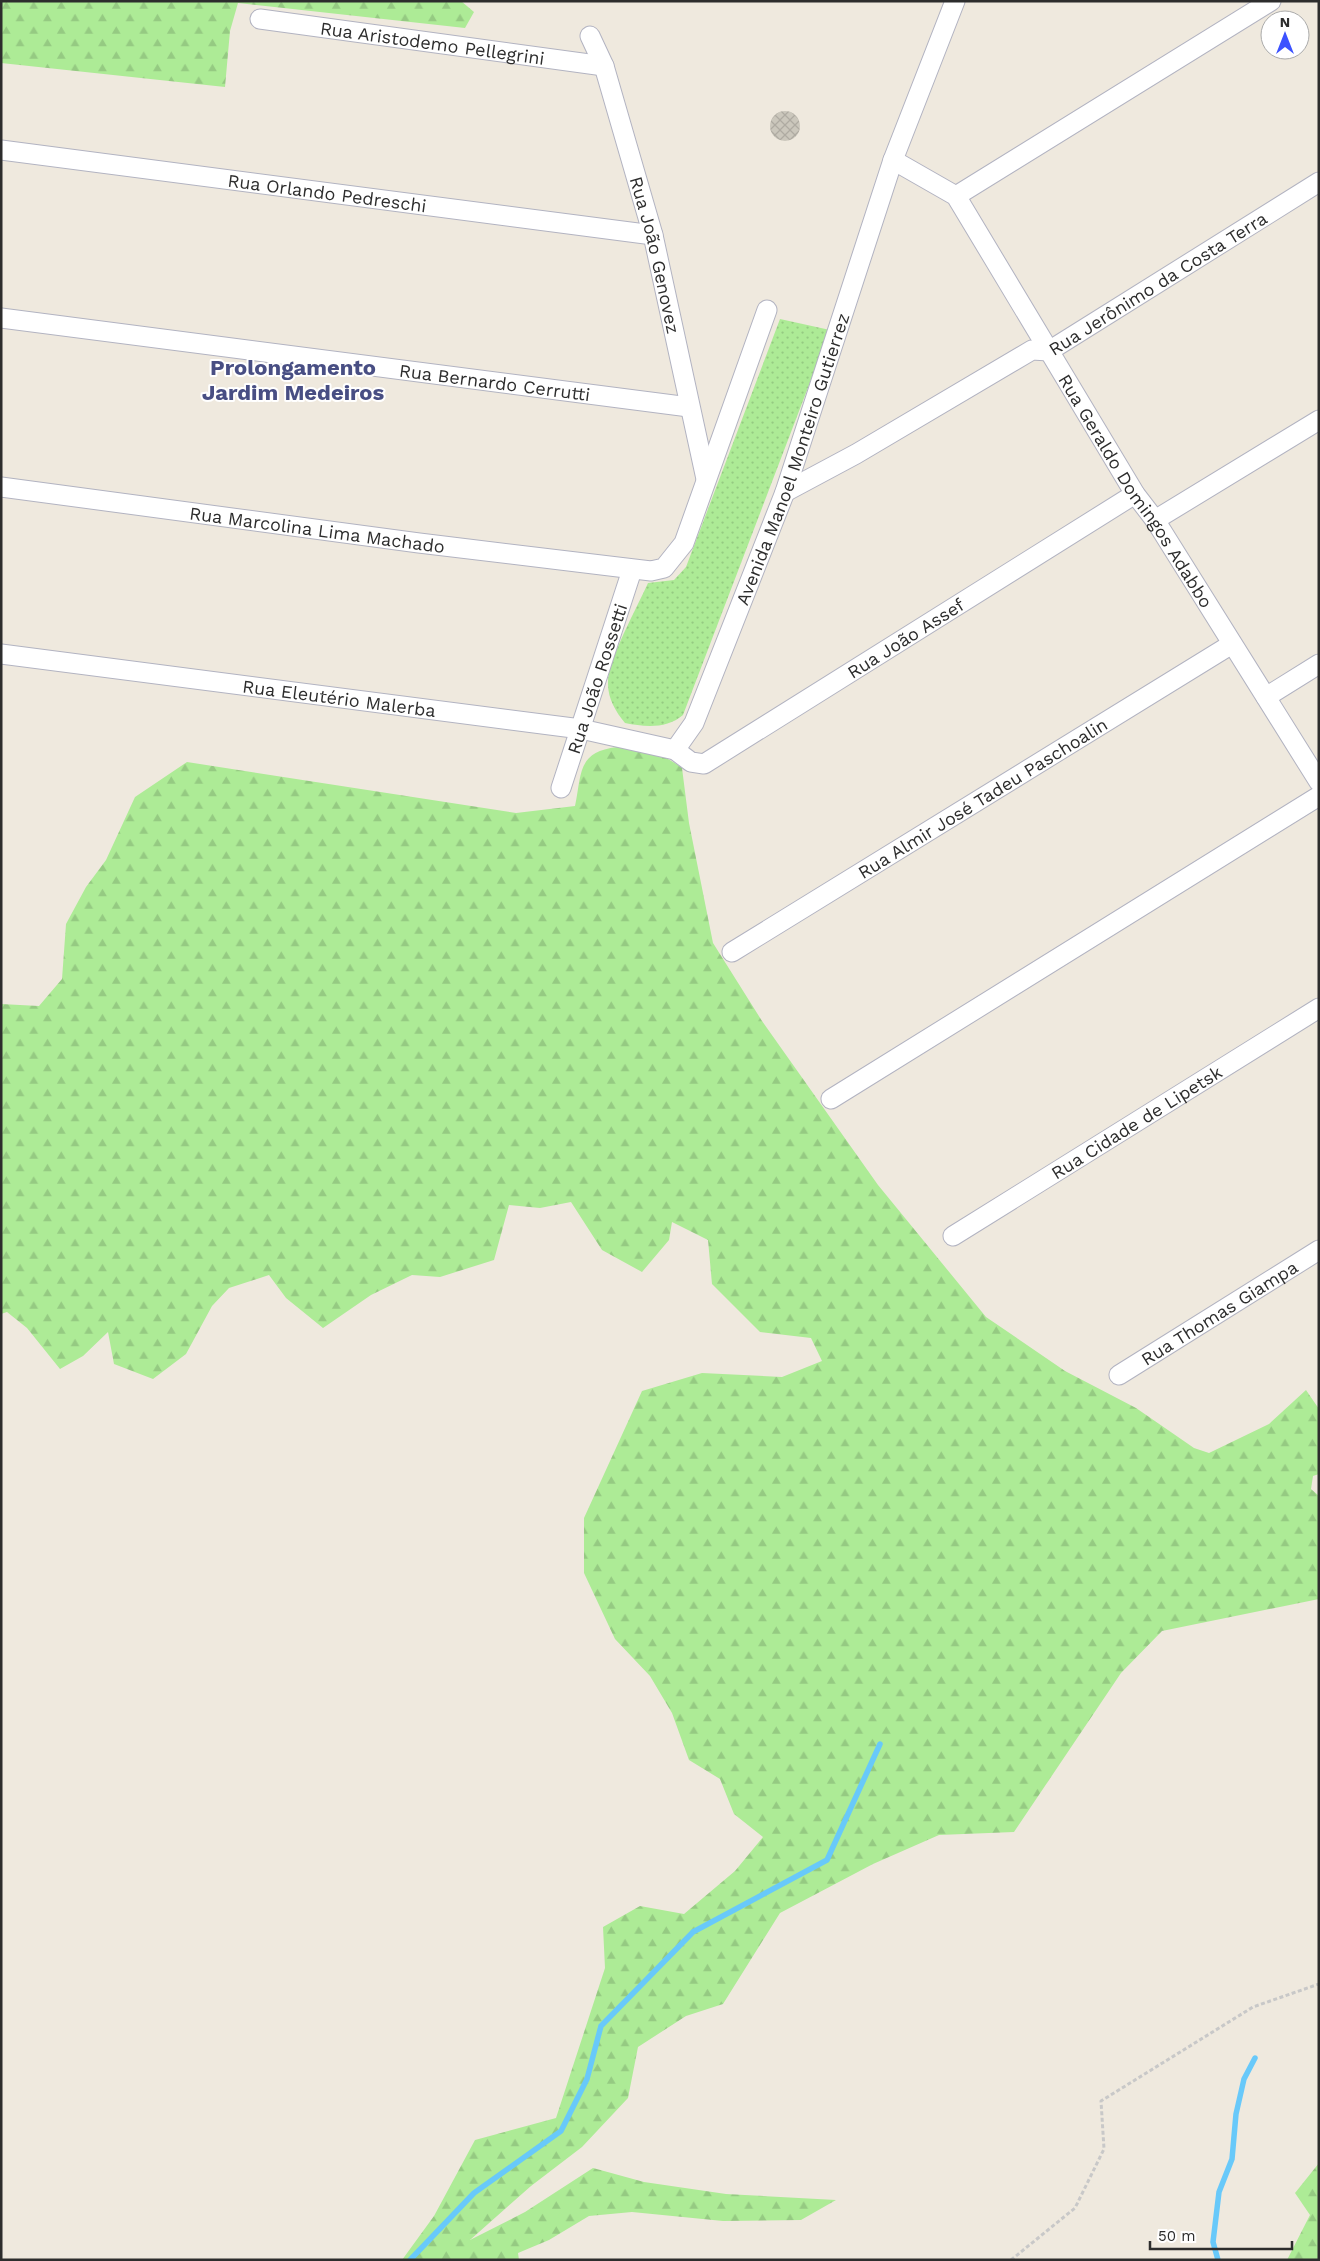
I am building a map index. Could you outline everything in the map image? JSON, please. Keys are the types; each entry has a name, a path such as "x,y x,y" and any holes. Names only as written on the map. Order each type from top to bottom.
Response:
{"street":[{"name":"Avenida Manoel Monteiro Gutierrez","path":"675,750 694,722 785,492 893,160 955,1"},
{"path":"893,160 956,196 1272,1"},
{"name":"Rua Aristodemo Pellegrini","path":"260,19 604,66"},
{"name":"Rua João Genovez","path":"590,36 604,66 653,235 706,478"},
{"name":"Rua Orlando Pedreschi","path":"1,150 653,235"},
{"name":"Rua Jerônimo da Costa Terra","path":"785,492 856,454 1032,350 1049,351 1319,182"},
{"name":"Rua Geraldo Domingos Adabbo","path":"956,196 1135,494 1155,520 1319,782"},
{"name":"Rua Marcolina Lima Machado","path":"1,486 651,571 664,568 684,543 767,310"},
{"name":"Rua Bernardo Cerrutti","path":"1,318 689,407"},
{"path":"1155,520 1319,420"},
{"name":"Rua João Assef","path":"675,750 691,762 704,764 1135,494"},
{"name":"Rua João Rossetti","path":"562,788 632,570"},
{"name":"Rua Almir José Tadeu Paschoalin","path":"732,952 1232,644"},
{"name":"Rua Eleutério Malerba","path":"1,654 581,729 675,750"},
{"path":"1266,697 1319,664"},
{"path":"831,1099 1319,796"},
{"name":"Rua Cidade de Lipetsk","path":"953,1236 1319,1008"},
{"name":"Rua Thomas Giampa","path":"1119,1376 1319,1250"}],"path":[{"path":"1011,2260 1076,2208 1104,2149 1100,2101 1253,2007 1319,1984"}],"green space":[{"path":"1,1 461,1 474,12 465,28 238,3 230,31 225,87 1,63"},
{"path":"780,319 830,330 683,715 670,723 656,726 625,723 609,695 608,684 612,662 648,583 674,580 686,567"},
{"path":"617,747 651,752 666,758 682,768 689,823 713,943 762,1021 878,1185 986,1317 1065,1371 1136,1408 1194,1448 1209,1453 1269,1424 1306,1390 1319,1409 1319,1474 1313,1476 1311,1489 1319,1496 1319,1599 1162,1631 1121,1673 1014,1832 939,1835 873,1864 780,1913 723,2004 686,2016 638,2047 628,2098 582,2147 531,2186 470,2240 525,2212 593,2168 644,2182 726,2194 836,2200 801,2220 723,2221 632,2212 589,2216 549,2240 518,2253 519,2260 402,2260 434,2216 475,2140 556,2118 605,1968 603,1927 640,1906 684,1914 735,1871 763,1837 734,1814 720,1779 689,1760 672,1713 650,1676 615,1639 584,1573 584,1518 642,1391 702,1373 782,1377 822,1361 811,1338 760,1332 712,1284 708,1240 672,1222 669,1240 642,1272 602,1250 571,1202 540,1208 509,1205 494,1260 440,1277 412,1275 371,1295 323,1328 286,1298 269,1275 229,1288 212,1306 186,1354 153,1379 114,1364 108,1332 83,1356 60,1369 27,1328 7,1312 1,1314 1,1004 39,1006 62,979 66,924 86,887 106,860 135,797 187,762 516,813 575,806 581,774 588,759 604,750"},
{"path":"1319,2163 1319,2260 1287,2260 1310,2215 1295,2193"}],"building":[{"path":"785,111 796,115 800,126 796,137 785,141 774,137 770,126 774,115"}],"waterway":[{"path":"410,2260 474,2193 561,2131 587,2079 601,2026 693,1932 827,1860 880,1744"},
{"path":"1218,2260 1213,2242 1219,2192 1232,2159 1236,2114 1244,2079 1255,2058"}],"district":[{"name":"Prolongamento Jardim Medeiros","path":"293,380"}]}
